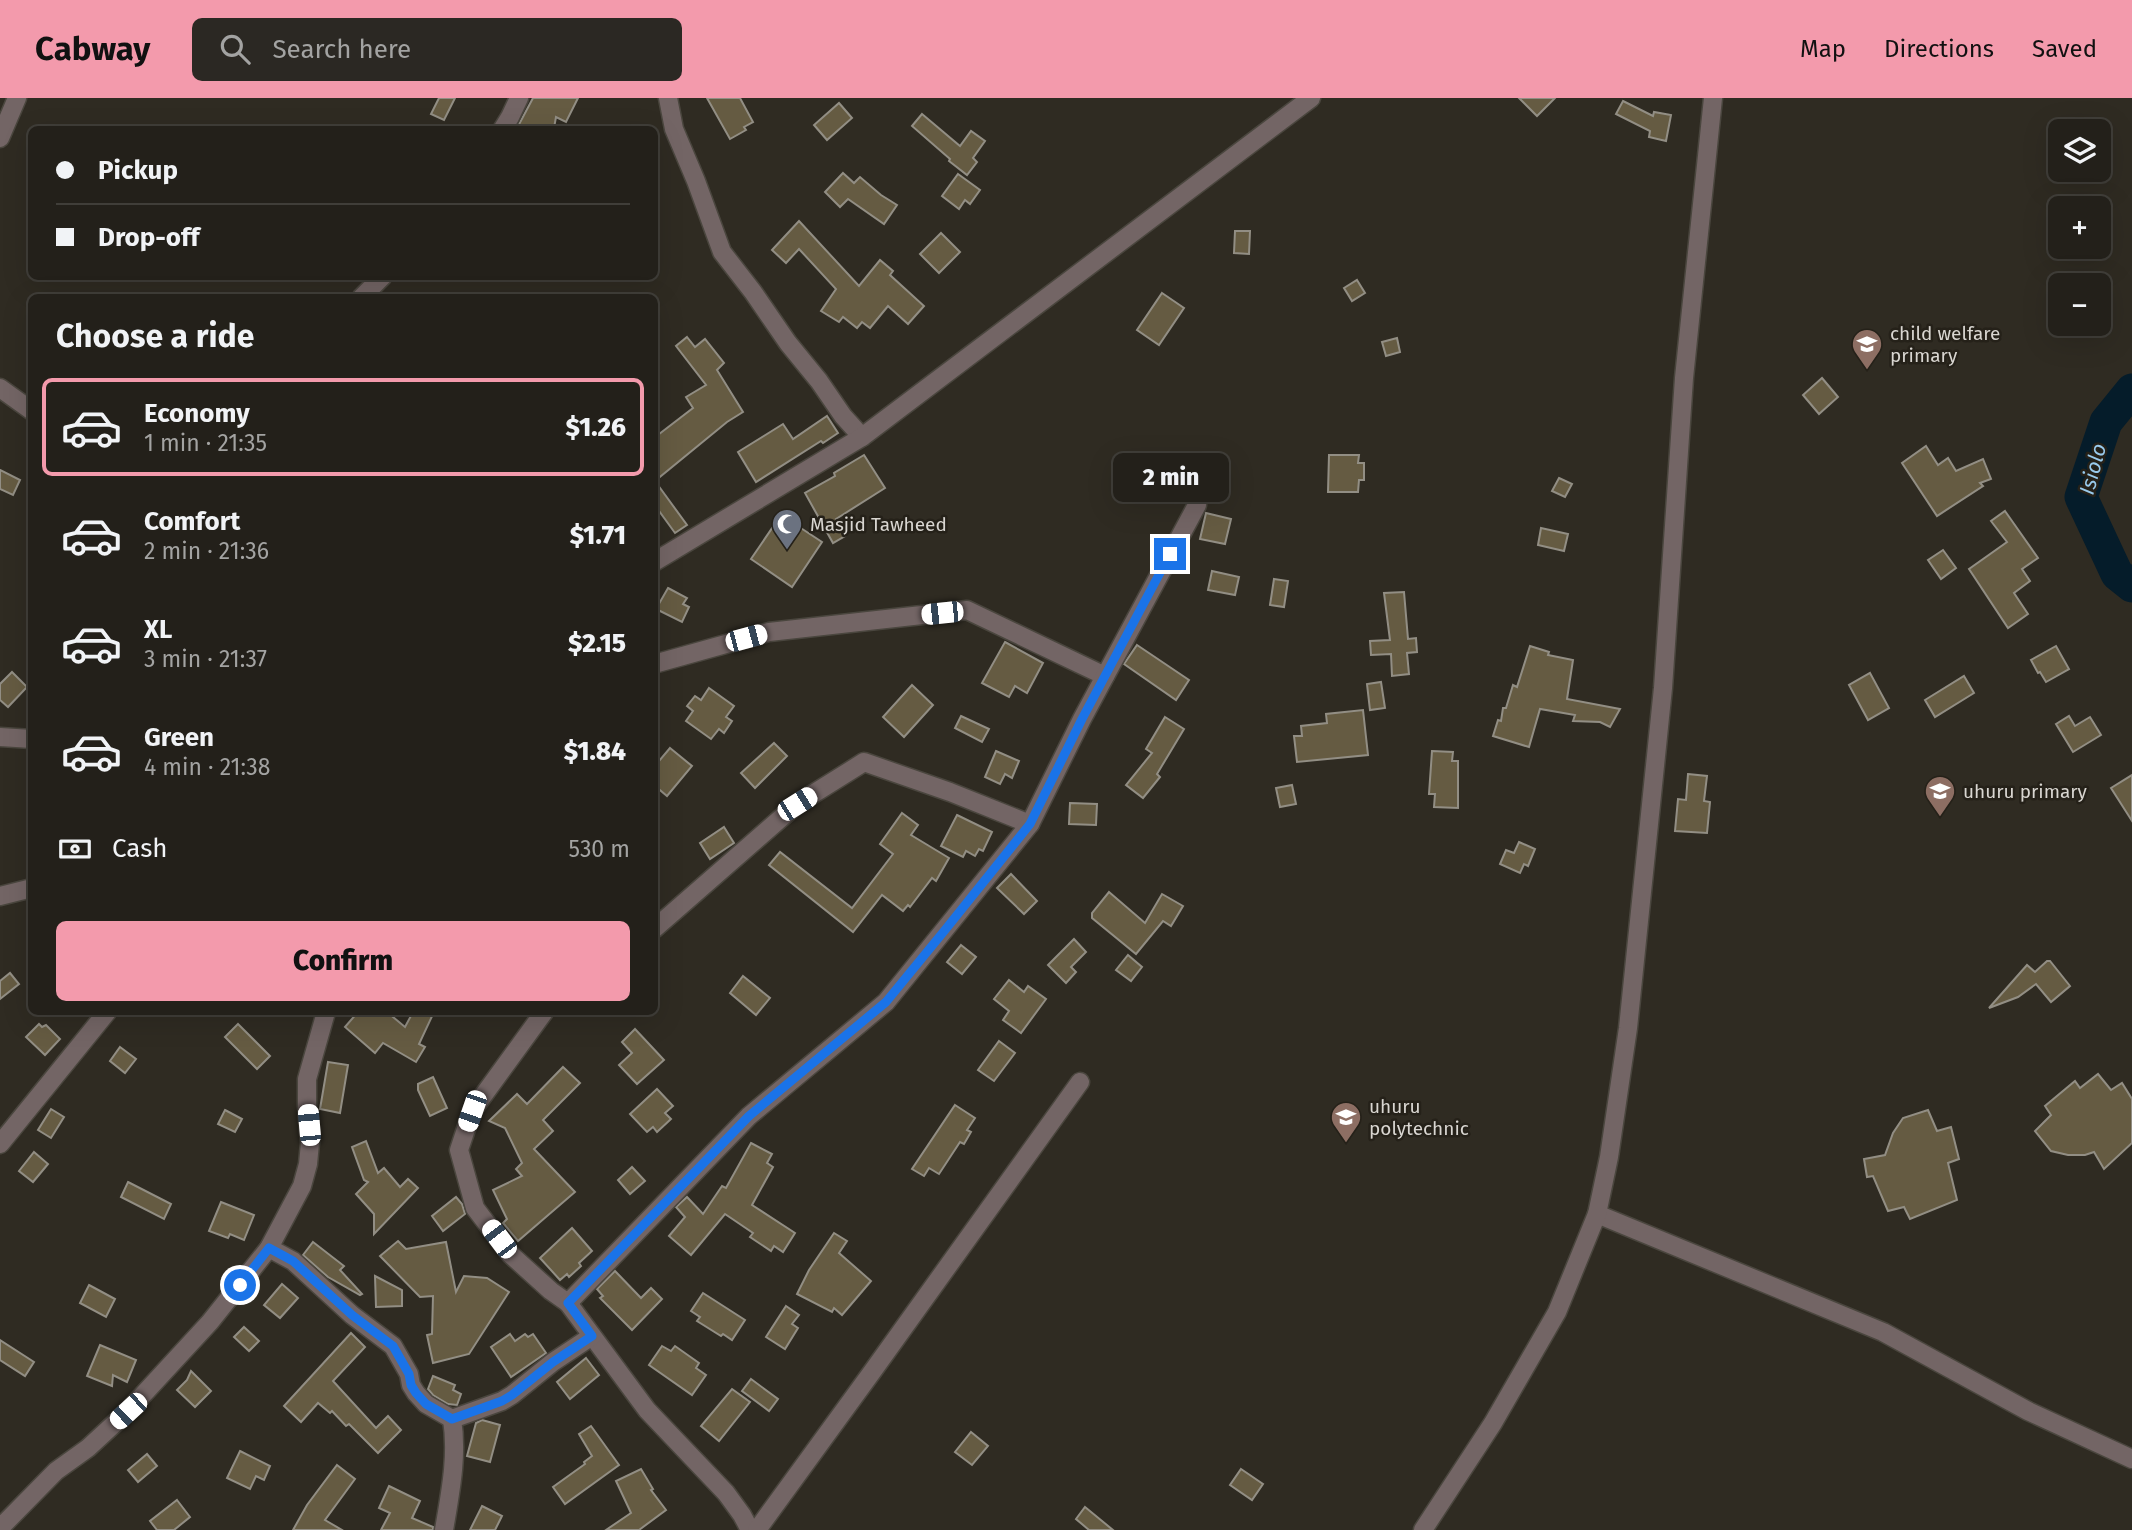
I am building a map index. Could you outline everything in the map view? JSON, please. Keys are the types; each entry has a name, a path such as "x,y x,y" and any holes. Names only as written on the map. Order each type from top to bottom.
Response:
{"street":[{"path":"0,138 17,98"},
{"path":"504,126 519,98"},
{"path":"668,98 674,129 722,252 843,416 862,437"},
{"path":"658,560 862,437 1311,98"},
{"path":"1423,1530 1493,1423 1557,1312 1597,1214 1609,1157 1631,1000 1663,688 1684,378 1713,98"},
{"path":"365,294 379,280"},
{"path":"0,388 28,408"},
{"path":"568,1303 749,1116 886,1002 1030,824 1105,676 1197,505"},
{"path":"658,663 769,632 967,610 1105,676"},
{"path":"0,737 28,739"},
{"path":"658,926 797,804 864,762 1030,824"},
{"path":"0,896 28,889"},
{"path":"0,1144 105,1015"},
{"path":"0,1528 56,1471 88,1448 128,1411 210,1322 269,1248 302,1186 308,1164 310,1143 307,1079 325,1015"},
{"path":"542,1015 472,1111 459,1150 475,1208 510,1254 568,1303 647,1410 726,1493 750,1530"},
{"path":"757,1530 873,1373 1080,1082"},
{"path":"1597,1214 1883,1332 2028,1411 2132,1459"},
{"path":"269,1248 293,1261 352,1315 393,1346 416,1393 426,1404 452,1419 502,1401 592,1336"},
{"path":"444,1530 454,1459 455,1436 452,1419"}],"building":[{"path":"439,98 455,98 444,120 431,114"},
{"path":"533,98 578,98 566,122 556,117 554,126 518,126"},
{"path":"707,98 740,98 753,122 744,127 746,130 730,139"},
{"path":"1519,98 1555,98 1537,116"},
{"path":"1623,101 1653,116 1654,112 1671,115 1666,141 1649,137 1650,131 1616,114"},
{"path":"839,103 852,118 827,140 814,125"},
{"path":"922,114 960,146 971,131 985,141 973,158 977,162 967,175 912,126"},
{"path":"843,173 854,183 860,177 897,205 884,224 848,199 840,207 825,192"},
{"path":"958,174 980,190 970,204 965,200 959,209 942,196"},
{"path":"799,221 859,286 880,260 893,271 890,275 924,306 908,324 888,306 870,328 862,322 857,328 843,317 839,322 821,311 836,289 799,249 786,263 772,250"},
{"path":"1235,231 1250,231 1249,254 1234,253"},
{"path":"941,233 960,252 939,273 920,254"},
{"path":"1357,280 1365,293 1352,301 1344,288"},
{"path":"1162,293 1184,308 1159,345 1137,330"},
{"path":"687,337 695,347 705,339 724,363 717,370 743,412 658,479 658,435 693,408 686,397 706,385 676,346"},
{"path":"1397,338 1400,352 1386,356 1382,342"},
{"path":"1822,378 1838,397 1819,414 1803,395"},
{"path":"827,416 838,433 756,482 738,452 783,424 793,439"},
{"path":"1926,446 1938,465 1948,458 1956,471 1983,459 1991,479 1980,483 1983,486 1937,516 1902,463"},
{"path":"864,455 885,488 836,519 845,536 833,543 805,493"},
{"path":"1329,455 1359,455 1358,463 1364,463 1364,480 1359,480 1358,492 1328,492"},
{"path":"0,470 20,480 13,495 0,489"},
{"path":"1559,478 1572,484 1565,497 1552,491"},
{"path":"658,485 687,525 675,533 658,510"},
{"path":"2005,511 2038,558 2022,569 2030,581 2014,593 2028,614 2008,628 1969,569 2007,542 1991,521"},
{"path":"1206,513 1231,519 1225,544 1200,539"},
{"name":"Masjid Tawheed","path":"781,515 822,542 792,587 751,559"},
{"path":"1541,528 1568,534 1564,551 1538,545"},
{"path":"1943,550 1956,568 1941,579 1928,560"},
{"path":"1212,571 1239,577 1235,595 1208,590"},
{"path":"1274,579 1288,581 1284,607 1270,605"},
{"path":"668,588 687,598 683,604 689,607 682,622 658,610"},
{"path":"1404,592 1408,639 1416,638 1417,652 1407,653 1409,674 1392,676 1391,654 1371,655 1370,641 1390,640 1384,593"},
{"path":"1005,642 1043,663 1027,693 1015,686 1009,697 982,683"},
{"path":"1137,645 1189,680 1176,700 1124,664"},
{"path":"1530,646 1549,652 1548,655 1573,660 1567,699 1620,709 1610,727 1600,722 1573,721 1575,715 1540,709 1529,747 1493,736 1513,685 1517,687"},
{"path":"2056,646 2069,669 2046,682 2031,660"},
{"path":"12,672 27,687 8,707 0,700 0,684"},
{"path":"1870,673 1889,708 1868,720 1849,685"},
{"path":"1964,676 1974,693 1935,717 1925,700"},
{"path":"1381,682 1385,708 1370,710 1367,684"},
{"path":"912,685 933,705 904,737 883,717"},
{"path":"709,688 734,706 726,717 732,721 724,733 719,729 711,739 686,721 693,711 687,706 695,696 701,700"},
{"path":"1363,710 1368,755 1297,762 1294,736 1302,736 1301,726 1327,723 1326,714"},
{"path":"961,716 989,729 982,742 955,728"},
{"path":"2069,716 2075,726 2090,717 2101,735 2073,752 2056,724"},
{"path":"1165,717 1184,729 1157,774 1160,777 1143,798 1126,785 1152,753 1146,749"},
{"path":"774,743 787,756 755,788 741,773"},
{"path":"670,748 692,766 667,796 658,788 658,762"},
{"path":"996,751 1019,761 1012,778 1005,774 1000,784 985,777"},
{"path":"1432,751 1453,752 1452,761 1458,761 1458,808 1434,807 1435,794 1429,794"},
{"path":"1688,774 1707,776 1704,801 1710,802 1707,833 1675,831 1678,799 1686,800"},
{"path":"2132,775 2132,821 2111,788"},
{"path":"1292,785 1296,804 1280,807 1276,788"},
{"path":"1070,803 1097,804 1096,825 1069,824"},
{"path":"902,813 918,825 911,835 949,858 936,881 932,878 910,907 908,905 903,911 882,895 853,932 769,865 780,852 852,908 893,854 880,844"},
{"path":"957,815 992,832 983,851 979,849 975,856 966,851 963,857 941,846"},
{"path":"724,827 734,843 710,859 700,843"},
{"path":"1519,842 1535,849 1528,866 1524,864 1520,873 1500,864 1506,850 1514,853"},
{"path":"1011,874 1037,901 1024,914 997,888"},
{"path":"1109,892 1145,923 1162,894 1183,906 1171,926 1163,921 1136,954 1092,918 1092,913"},
{"path":"1074,939 1086,952 1071,967 1076,972 1066,983 1048,965"},
{"path":"961,945 976,957 962,974 947,962"},
{"path":"1128,955 1142,967 1131,981 1116,970"},
{"path":"2050,961 2070,986 2051,1002 2036,984 2018,997 1989,1008 2027,965 2035,972"},
{"path":"10,973 19,984 0,999 0,981"},
{"path":"743,976 770,998 756,1015 730,993"},
{"path":"1009,980 1024,992 1028,986 1046,999 1021,1033 1003,1020 1009,1011 994,999"},
{"path":"355,1015 391,1015 405,1027 411,1015 433,1015 419,1044 425,1047 416,1062 383,1043 375,1053 345,1027"},
{"path":"39,1024 42,1027 46,1025 60,1039 45,1055 26,1037"},
{"path":"238,1024 270,1056 257,1069 225,1037"},
{"path":"635,1029 664,1060 637,1084 619,1065 632,1053 622,1042"},
{"path":"999,1041 1015,1053 994,1081 978,1070"},
{"path":"120,1047 136,1059 125,1073 110,1061"},
{"path":"328,1062 348,1065 340,1113 320,1109"},
{"path":"563,1067 580,1083 543,1120 553,1131 534,1149 575,1192 518,1241 503,1223 507,1219 493,1190 522,1176 516,1169 522,1163 505,1128 489,1121 517,1094 527,1104"},
{"path":"2098,1074 2111,1090 2122,1083 2132,1099 2132,1143 2104,1169 2094,1152 2068,1155 2051,1151 2035,1131 2051,1115 2045,1106 2075,1081 2080,1088"},
{"path":"433,1077 447,1108 430,1116 418,1090 418,1084"},
{"path":"657,1089 673,1106 665,1113 671,1119 657,1132 653,1127 647,1132 630,1114"},
{"path":"955,1105 975,1118 967,1130 971,1132 964,1144 960,1142 939,1174 929,1168 924,1176 912,1169"},
{"path":"51,1109 64,1117 51,1138 38,1130"},
{"path":"225,1110 242,1119 235,1132 218,1124"},
{"path":"1928,1110 1937,1131 1951,1127 1959,1159 1948,1163 1957,1200 1910,1219 1904,1207 1888,1211 1873,1176 1867,1177 1864,1159 1885,1155 1893,1133 1903,1118"},
{"path":"366,1141 378,1173 384,1168 400,1187 408,1179 418,1188 374,1234 374,1214 356,1194 368,1182 364,1180 352,1147"},
{"path":"751,1143 772,1154 767,1163 773,1167 752,1205 795,1233 783,1252 774,1246 771,1251 750,1237 753,1233 725,1214 691,1255 669,1236 685,1217 676,1207 687,1197 703,1214 722,1186 726,1188"},
{"path":"34,1152 48,1164 33,1182 19,1171"},
{"path":"632,1167 645,1181 630,1194 618,1180"},
{"path":"128,1182 171,1204 164,1219 121,1197"},
{"path":"456,1197 465,1214 443,1231 432,1216"},
{"path":"221,1202 254,1215 244,1240 230,1234 228,1238 209,1231"},
{"path":"572,1228 592,1251 569,1277 567,1274 560,1280 540,1258"},
{"path":"834,1233 847,1241 839,1253 871,1281 842,1315 834,1308 832,1312 797,1294 809,1270"},
{"path":"398,1241 406,1249 446,1242 456,1292 464,1276 487,1278 509,1292 469,1354 433,1363 427,1335 432,1334 433,1296 420,1297 380,1256"},
{"path":"313,1242 344,1266 340,1270 362,1294 328,1277 303,1255"},
{"path":"615,1271 641,1298 651,1288 662,1299 632,1330 600,1298 603,1296 597,1289"},
{"path":"375,1276 402,1290 402,1306 376,1307"},
{"path":"282,1284 298,1298 280,1318 264,1305"},
{"path":"89,1285 115,1299 106,1317 80,1303"},
{"path":"703,1293 745,1320 732,1340 697,1321 700,1317 691,1311"},
{"path":"786,1306 799,1315 792,1324 798,1328 785,1349 766,1337"},
{"path":"244,1327 259,1341 249,1351 234,1337"},
{"path":"351,1333 365,1347 333,1381 376,1428 388,1416 401,1430 378,1453 349,1424 346,1426 332,1411 330,1413 318,1403 301,1422 284,1406"},
{"path":"510,1334 515,1341 525,1334 528,1337 533,1334 546,1353 511,1377 491,1347"},
{"path":"0,1340 34,1362 25,1376 0,1360"},
{"path":"100,1345 136,1360 127,1382 113,1375 112,1386 87,1376"},
{"path":"662,1346 671,1351 675,1346 699,1363 696,1368 706,1375 692,1395 649,1365"},
{"path":"586,1358 599,1375 570,1399 557,1382"},
{"path":"191,1371 211,1391 195,1407 177,1390 187,1380"},
{"path":"433,1376 455,1385 453,1390 461,1394 457,1405 448,1404 428,1389"},
{"path":"751,1379 778,1399 769,1411 742,1391"},
{"path":"732,1389 750,1402 719,1441 701,1426"},
{"path":"482,1420 500,1425 490,1462 467,1456 476,1423"},
{"path":"591,1426 619,1465 565,1504 553,1487 592,1456 579,1434"},
{"path":"971,1432 988,1446 972,1465 955,1452"},
{"path":"240,1451 270,1466 264,1480 256,1476 250,1489 227,1478"},
{"path":"147,1454 157,1466 138,1482 128,1470"},
{"path":"337,1465 355,1479 325,1520 342,1530 293,1530 307,1505"},
{"path":"641,1469 653,1489 651,1490 666,1510 639,1530 606,1530 631,1513 616,1481"},
{"path":"1241,1469 1263,1484 1252,1500 1230,1485"},
{"path":"389,1486 420,1501 412,1518 433,1527 433,1530 381,1530 390,1513 379,1508"},
{"path":"177,1500 190,1517 174,1530 157,1530 150,1521"},
{"path":"482,1506 502,1516 495,1530 470,1530"},
{"path":"1085,1507 1113,1530 1089,1530 1076,1519"}],"waterway":[{"name":"Isiolo","path":"2132,390 2106,422 2081,497 2117,574 2132,586"}],"place":[{"name":"child welfare primary","path":"1867,371"},
{"name":"Masjid Tawheed","path":"787,551"},
{"name":"uhuru primary","path":"1940,818"},
{"name":"uhuru polytechnic","path":"1346,1144"}],"route":[{"path":"240,1285 269,1248 293,1261 352,1315 393,1346 416,1393 426,1404 452,1419 502,1401 592,1336 568,1303 749,1116 886,1002 1030,824 1082,719 1170,554"}]}
